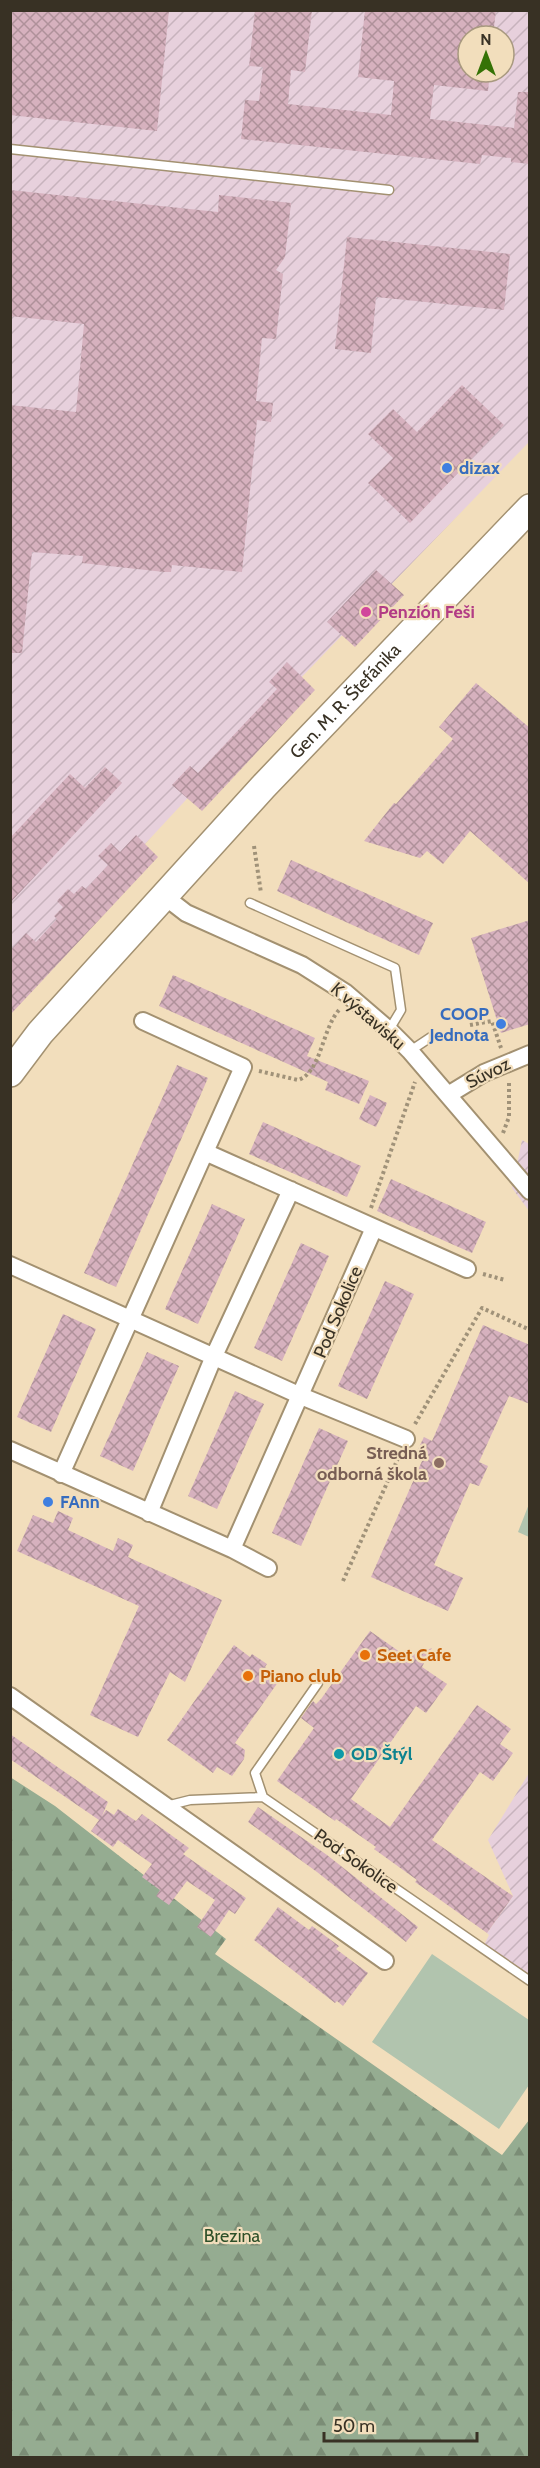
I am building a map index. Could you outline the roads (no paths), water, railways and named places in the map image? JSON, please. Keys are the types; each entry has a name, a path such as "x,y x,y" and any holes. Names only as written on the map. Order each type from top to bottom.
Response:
{"main road":[{"name":"Gen. M. R. Štefánika","path":"40,1033 263,787 530,508"},
{"path":"10,1048 40,1033"},
{"path":"10,1073 40,1033"}],"street":[{"name":"K výstavisku","path":"164,896 186,913 317,974 346,993 410,1051 530,1191"},
{"path":"61,1474 243,1067 144,1021"},
{"name":"Súvoz","path":"448,1095 484,1073 530,1054"},
{"path":"205,1152 467,1269"},
{"path":"149,1513 214,1356 291,1190"},
{"name":"Pod Sokolice","path":"232,1549 301,1396 370,1226"},
{"path":"10,1265 301,1396 406,1439"},
{"path":"10,1450 232,1549 268,1568"},
{"path":"10,1696 385,1961"}],"lane":[{"path":"10,149 388,190"},
{"path":"250,903 395,968 401,1010 389,1030"},
{"path":"410,1051 431,1037"},
{"path":"166,1806 190,1800 263,1797 255,1773 318,1683"},
{"name":"Pod Sokolice","path":"263,1797 530,1981"}],"place":[{"name":"dizax","path":"447,468"},
{"name":"Penzión Feši","path":"366,612"},
{"name":"COOP Jednota","path":"501,1024"},
{"name":"Stredná odborná škola","path":"439,1463"},
{"name":"FAnn","path":"48,1502"},
{"name":"Seet Cafe","path":"365,1655"},
{"name":"Piano club","path":"248,1676"},
{"name":"OD Štýl","path":"339,1754"}],"park label":[{"name":"Brezina","path":"232,2236"}]}
